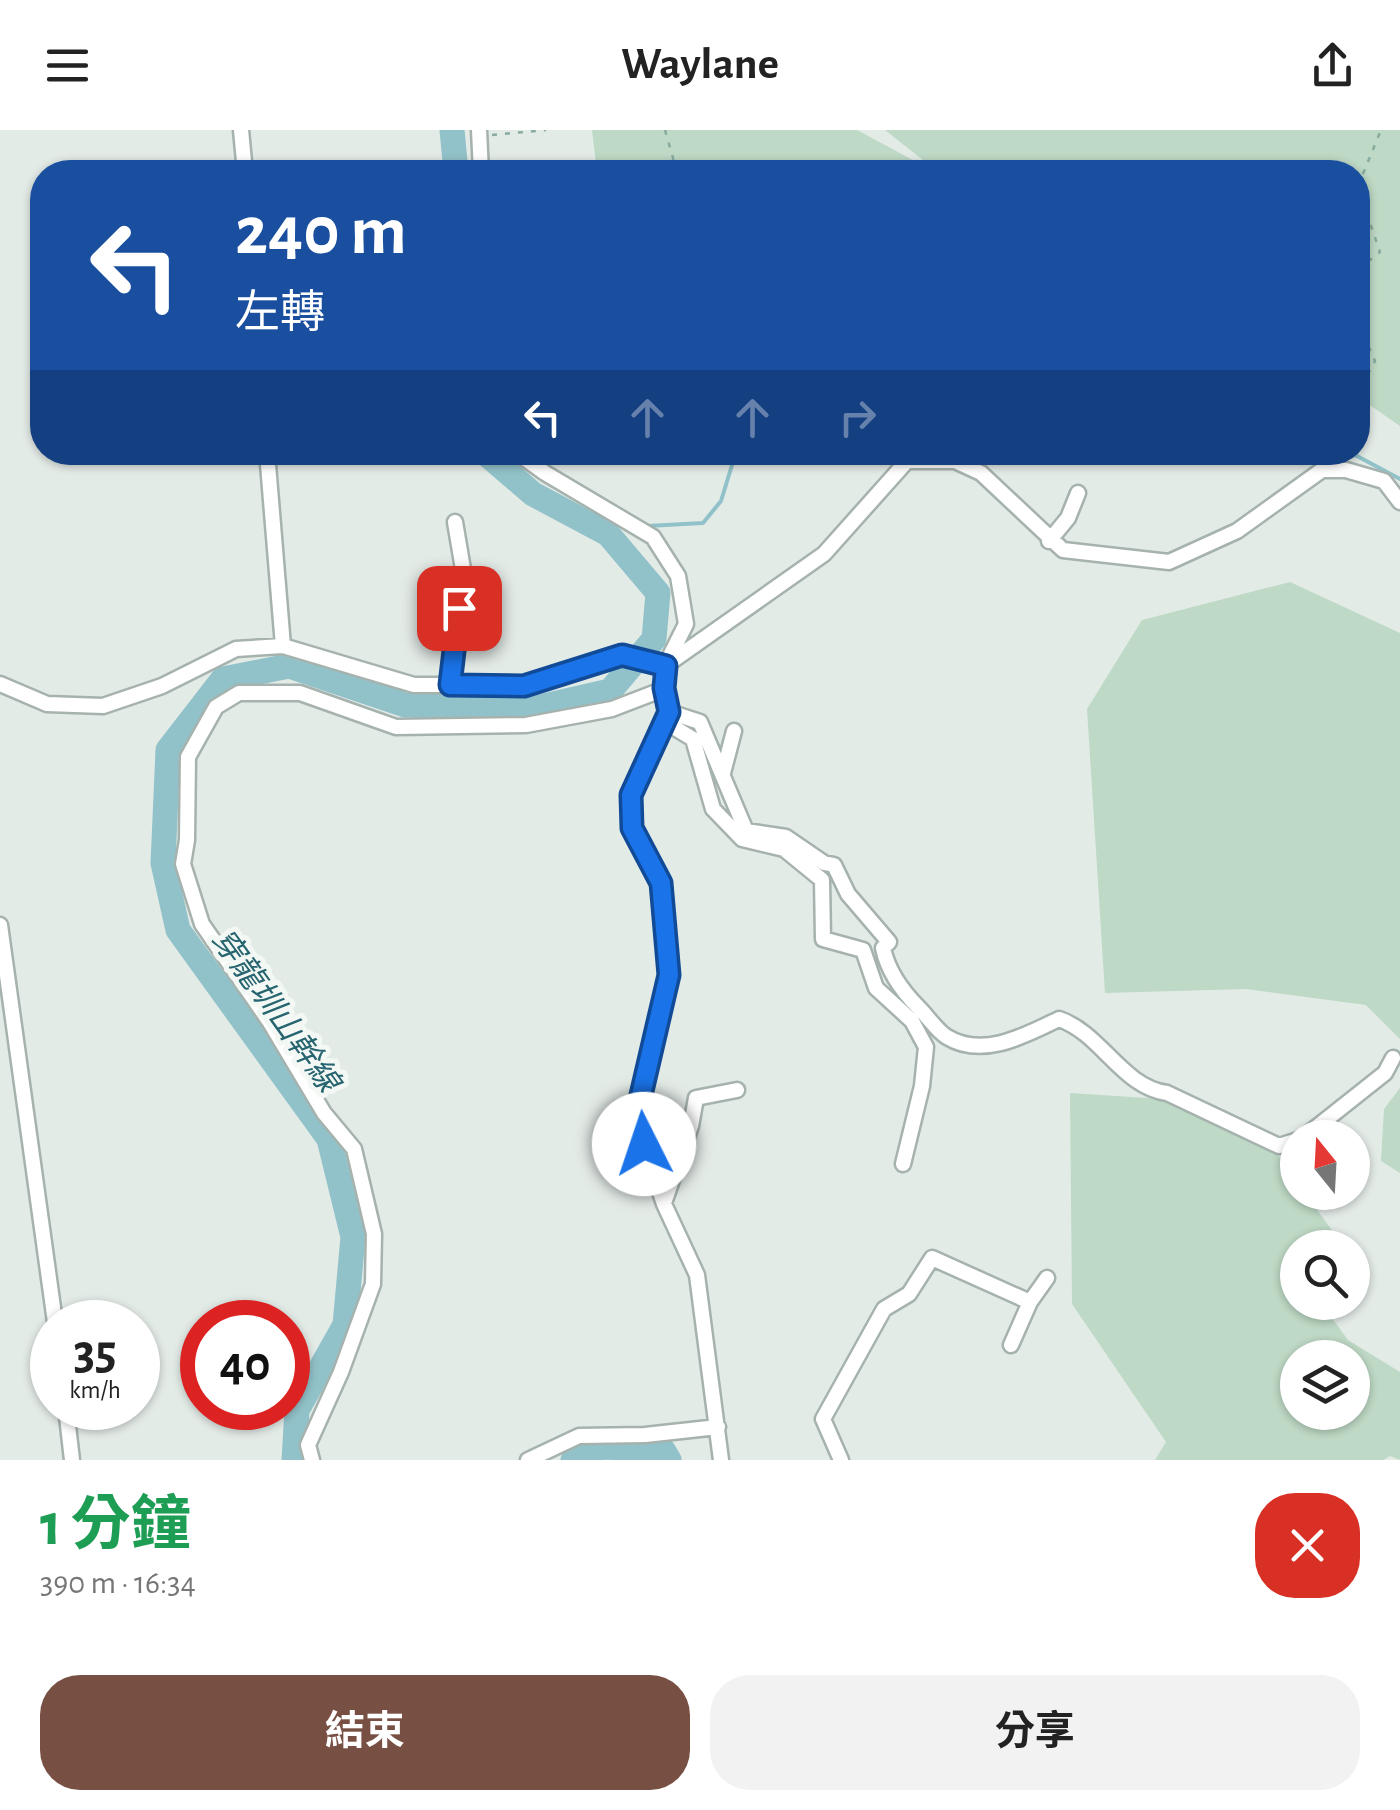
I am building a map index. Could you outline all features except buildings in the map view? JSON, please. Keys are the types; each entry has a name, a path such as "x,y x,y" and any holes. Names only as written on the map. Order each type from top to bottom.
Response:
{"street":[{"path":"241,130 243,160"},
{"path":"480,133 481,160"},
{"path":"268,465 283,646"},
{"path":"534,465 653,536 678,576 686,624 666,666 667,717 631,795 632,828 661,883 669,975 638,1108 644,1144 664,1204 697,1275 720,1460"},
{"path":"0,684 47,704 103,706 162,686 236,650 283,646 414,685 524,686 622,655 666,666 824,554 903,465"},
{"path":"965,465 981,473 1062,550 1169,562 1237,531 1322,470 1346,470 1384,481 1400,502"},
{"path":"1049,540 1068,518 1078,493"},
{"path":"450,685 463,569 455,522"},
{"path":"312,1460 308,1445 341,1372 372,1284 374,1234 354,1150 324,1113 269,1021 202,924 183,864 188,757 216,707 239,693 300,692 396,727 526,725 612,709 664,688"},
{"path":"667,717 700,722 746,831 786,838 824,863 834,865 848,894 888,942 883,948 886,965 906,994 946,1037 974,1047 1015,1040 1059,1018 1076,1024 1147,1090 1167,1093 1280,1146"},
{"path":"667,717 693,739 713,809 742,838 784,849 822,880 823,939 863,950 876,988 912,1020 926,1047 922,1086 903,1164"},
{"path":"723,776 734,730"},
{"path":"0,925 52,1300"},
{"path":"1324,1120 1385,1073 1393,1058"},
{"path":"664,1204 692,1126 696,1098 737,1090"},
{"path":"842,1460 823,1419 884,1309 909,1294 932,1258 1030,1302"},
{"path":"1011,1345 1030,1302 1047,1278"},
{"path":"528,1460 579,1436 645,1435 718,1427"},
{"path":"69,1430 72,1460"}],"path":[{"path":"480,133 546,130"},
{"path":"665,130 674,160"},
{"path":"1369,160 1381,130"},
{"path":"1370,222 1380,252 1370,260"}],"green space":[{"path":"592,130 857,130 913,160 596,160"},
{"path":"885,130 1400,130 1400,426 1370,405 1370,160 923,160"},
{"path":"1290,582 1400,633 1400,1039 1366,1005 1246,989 1105,993 1087,709 1142,620"},
{"path":"1400,1088 1400,1173 1381,1161 1384,1109"},
{"path":"1070,1093 1178,1100 1276,1152 1280,1158 1280,1210 1317,1210 1332,1230 1280,1230 1280,1320 1333,1320 1348,1340 1280,1340 1280,1430 1370,1430 1370,1354 1400,1372 1400,1460 1390,1456 1383,1460 1155,1460 1166,1442 1072,1304"}],"waterway":[{"name":"穿龍圳山幹線","path":"452,130 455,160"},
{"path":"1370,463 1400,479"},
{"name":"穿龍圳山幹線","path":"294,1460 297,1410 345,1325 353,1237 329,1139 178,930 163,863 168,750 223,679 289,666 405,705 527,710 610,691 654,639 658,593 608,534 533,494 499,465"},
{"path":"647,526 703,523 721,501 732,465"},
{"path":"588,523 623,525"},
{"name":"穿龍圳山幹線","path":"573,1460 603,1447 663,1450 669,1460"}],"route":[{"path":"459,608 450,685 524,686 622,655 666,666 664,688 669,712 631,795 632,828 661,883 669,975 638,1108 644,1144"}]}
